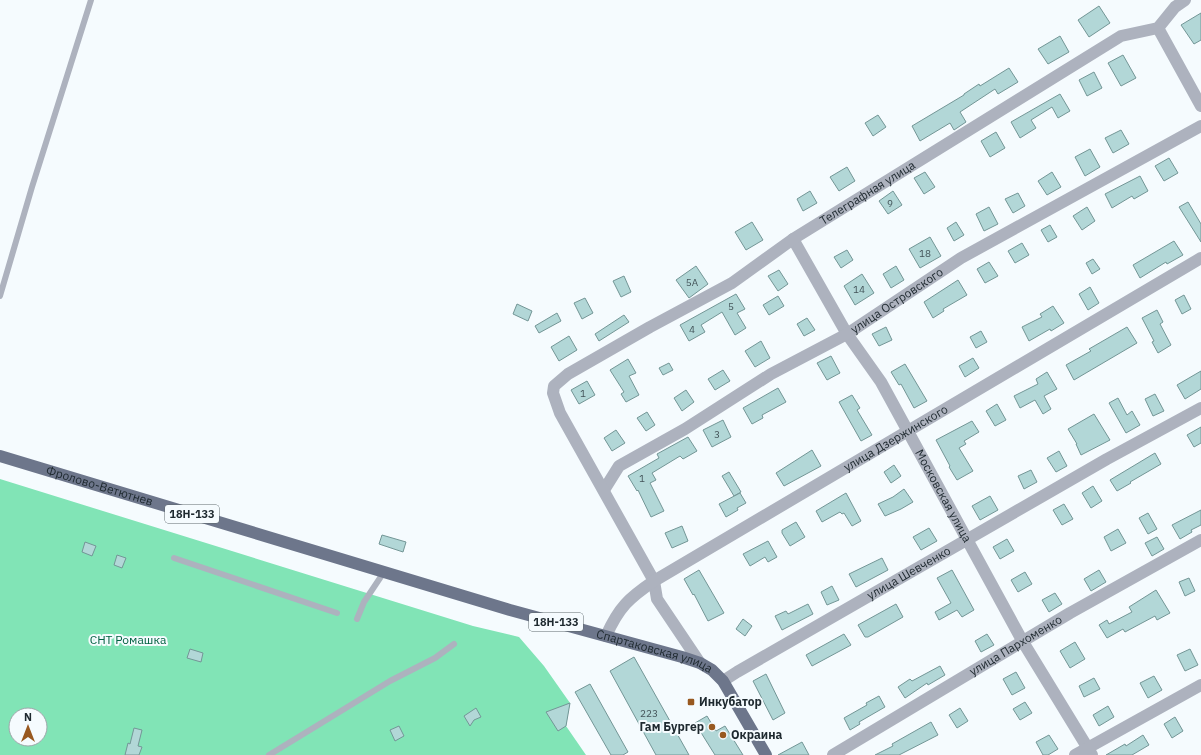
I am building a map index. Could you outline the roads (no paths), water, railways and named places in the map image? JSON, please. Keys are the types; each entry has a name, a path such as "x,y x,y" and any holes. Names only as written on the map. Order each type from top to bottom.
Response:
{"main road":[{"name":"Фролово-Ветютнев","path":"0,456 384,572"},
{"name":"Спартаковская улица","path":"384,572 510,610 700,663 712,670 723,682 766,755"}],"street":[{"path":"1185,0 1176,7 1158,28 1201,106"},
{"name":"Телеграфная улица","path":"604,490 560,413 553,393 554,386 568,374 650,327 732,283 793,239 1121,36 1158,28"},
{"name":"улица Островского","path":"604,490 619,466 685,429 771,374 847,334 961,258 1201,126"},
{"name":"Московская улица","path":"793,239 847,334 881,382 1023,642 1090,751"},
{"name":"улица Дзержинского","path":"606,636 620,609 635,594 654,581 1201,258"},
{"name":"улица Шевченко","path":"723,682 737,672 1107,460 1201,408"},
{"path":"604,490 654,581 657,599 700,663"},
{"name":"улица Пархоменко","path":"833,755 1070,613 1201,540"},
{"path":"1075,755 1090,751 1201,685"}],"lane":[{"path":"0,296 34,180 91,0"},
{"path":"174,558 337,613"},
{"path":"357,619 364,602 384,572"},
{"path":"269,755 390,681 435,658 454,644"}],"place":[{"name":"Инкубатор","path":"691,702"},
{"name":"Гам Бургер","path":"712,727"},
{"name":"Окраина","path":"723,735"}],"park label":[{"name":"СНТ Ромашка","path":"128,640"}]}
